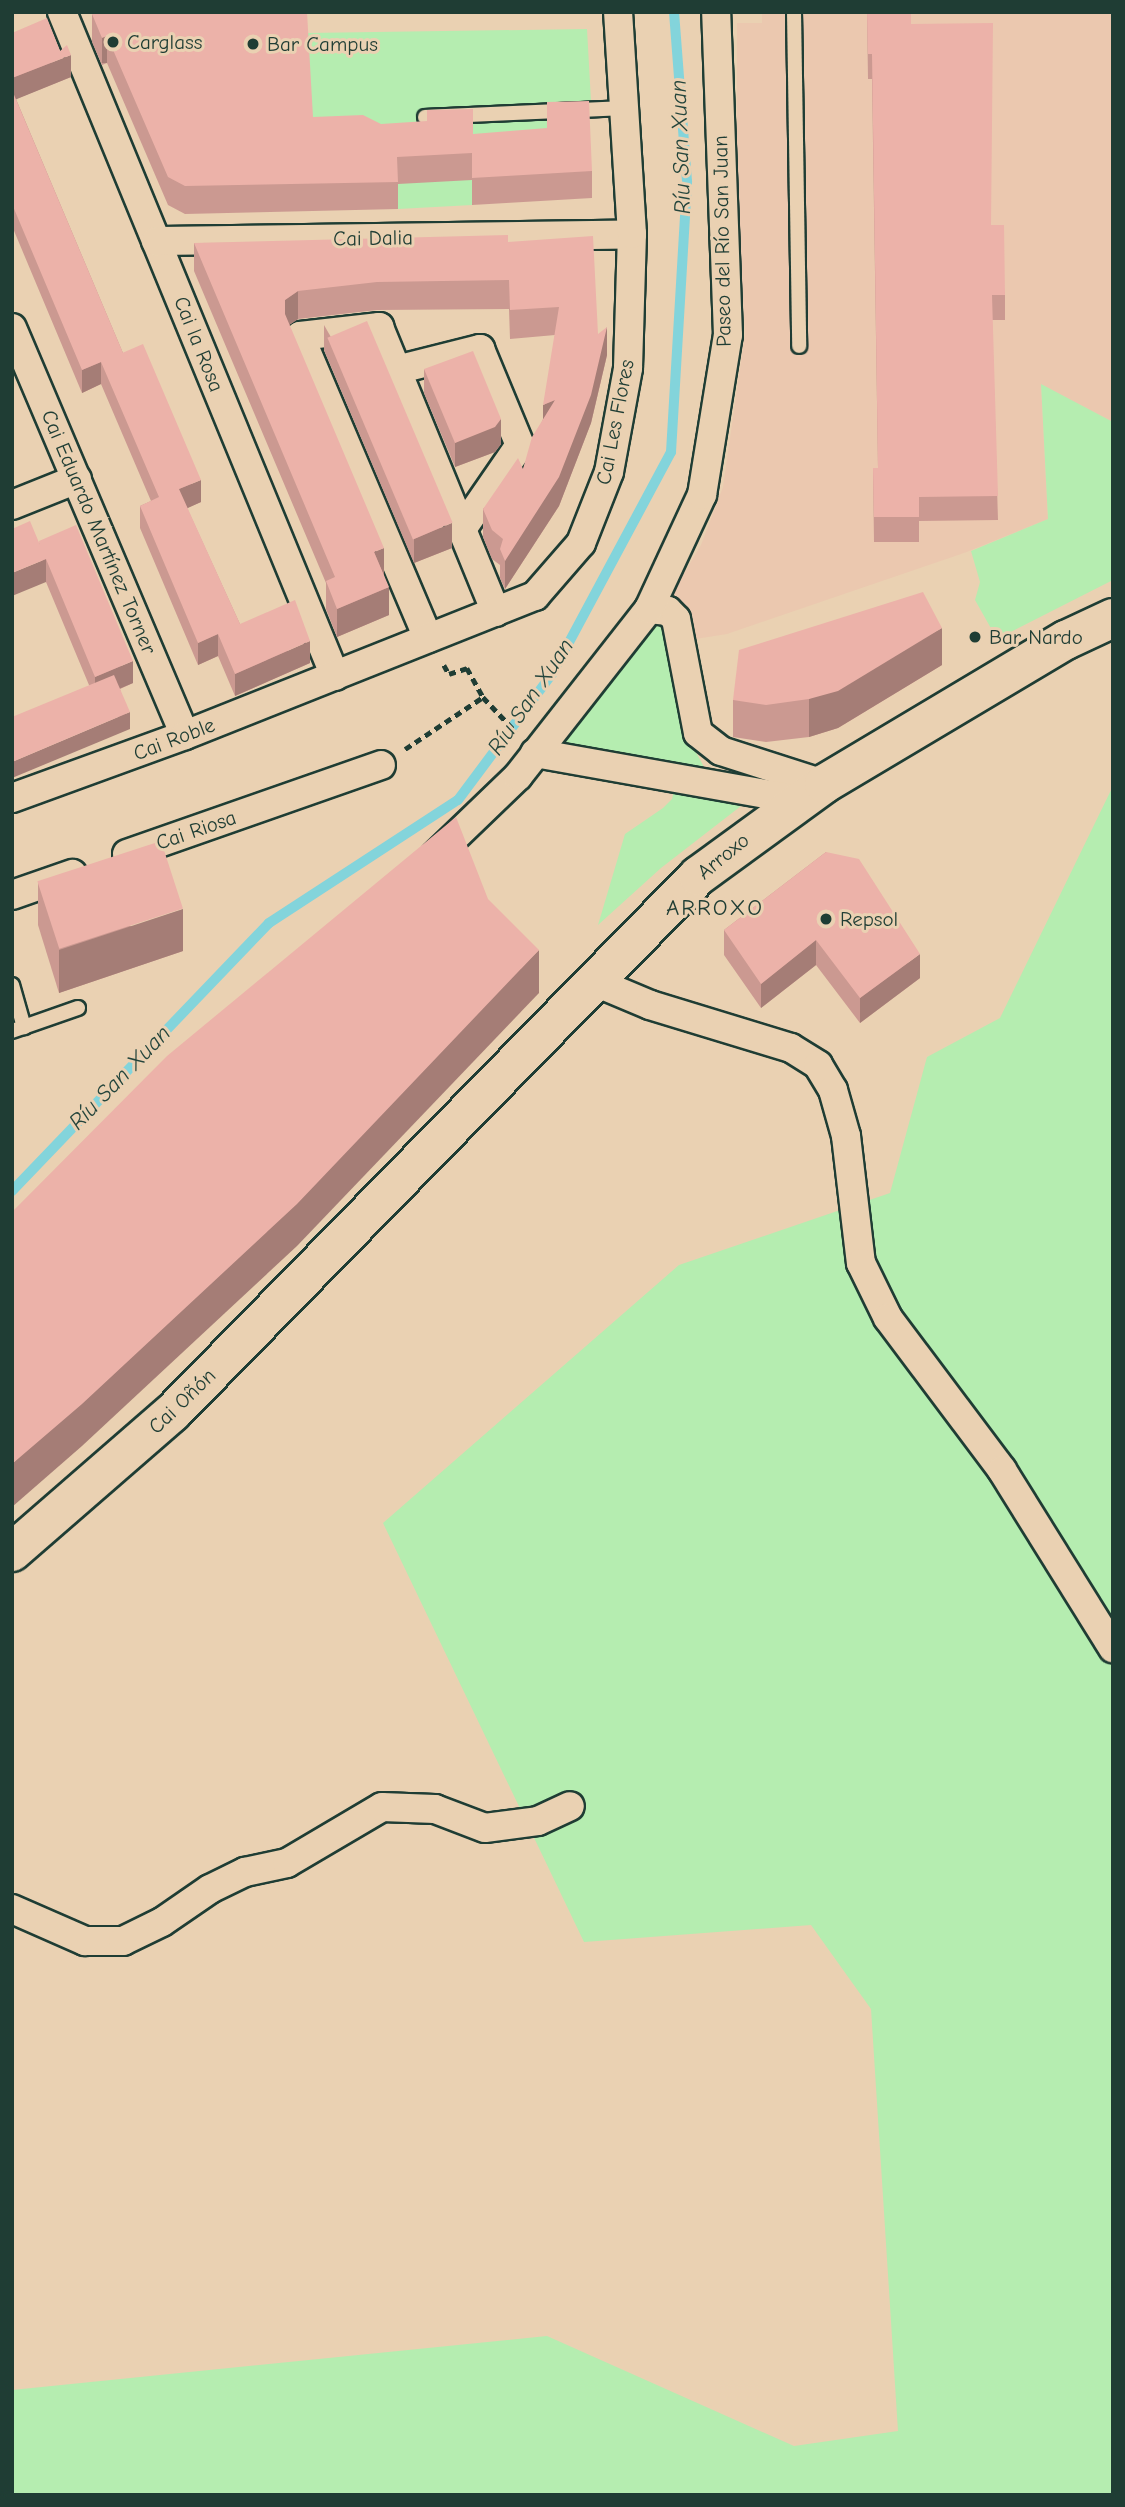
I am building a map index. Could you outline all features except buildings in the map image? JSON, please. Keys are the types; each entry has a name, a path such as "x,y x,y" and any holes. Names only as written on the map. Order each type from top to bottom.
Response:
{"street":[{"name":"Cai la Rosa","path":"62,12 335,676"},
{"name":"Cai Les Flores","path":"335,676 536,596 581,542 609,472 628,368 632,234 618,12"},
{"name":"Paseo del Río San Juan","path":"409,876 508,785 649,609 702,495 728,335 716,12"},
{"name":"Cai Dalia","path":"156,241 632,234"},
{"path":"422,641 300,336 379,327 496,612"},
{"name":"Cai Eduardo Martínez Torner","path":"12,328 186,736"},
{"path":"396,370 480,349 520,445 462,529"},
{"path":"12,505 77,479"},
{"path":"649,609 668,611 676,619 698,733 722,751 811,792"},
{"name":"Arroxo","path":"343,1242 593,981 698,876 811,792 999,678 1113,618"},
{"name":"Cai Roble","path":"12,798 186,736 335,676"},
{"path":"535,753 811,792"},
{"name":"Cai Riosa","path":"12,895 381,765"},
{"path":"593,981 650,1004 791,1048 818,1065 833,1090 846,1136 860,1263 888,1318 1002,1470 1113,1648"},
{"name":"Cai Oñón","path":"12,1552 172,1413 343,1242"},
{"path":"12,1909 85,1941 123,1941 162,1922 210,1889 245,1872 287,1863 382,1807 435,1809 485,1828 538,1821 570,1807"}],"lane":[{"path":"794,12 799,346"},
{"path":"425,117 624,108"},
{"path":"12,985 18,1029 78,1008"}],"path":[{"path":"450,674 467,668 483,697 535,753"},
{"path":"381,765 483,697"}],"shaded area":[{"path":"762,12 1113,12 1113,422 1041,385 1048,519 964,553 727,634 689,640 692,629 673,592 701,545 723,487 745,334 737,192 737,23 762,23"}],"green space":[{"path":"587,29 591,101 424,111 426,125 589,118 472,196 472,205 398,209 320,150 311,110 307,33"},
{"path":"1041,384 1113,422 1113,580 997,639 975,600 980,582 971,551 1048,519"},
{"path":"664,620 691,743 704,767 564,743 650,624"},
{"path":"675,786 750,799 661,868 598,925 625,834 663,808 672,799"},
{"path":"1113,786 1113,2495 12,2495 12,2390 547,2336 794,2446 898,2431 871,2009 811,1925 584,1942 383,1523 679,1265 890,1193 927,1057 1000,1018"}],"waterway":[{"name":"Ríu San Xuan","path":"12,1191 269,923 458,800 552,674 671,452 687,181 674,12"}],"place":[{"name":"Carglass","path":"113,42"},
{"name":"Bar Campus","path":"253,44"},
{"name":"Bar Nardo","path":"975,637"},
{"name":"Repsol","path":"826,919"}],"district":[{"name":"ARROXO","path":"715,908"}]}
